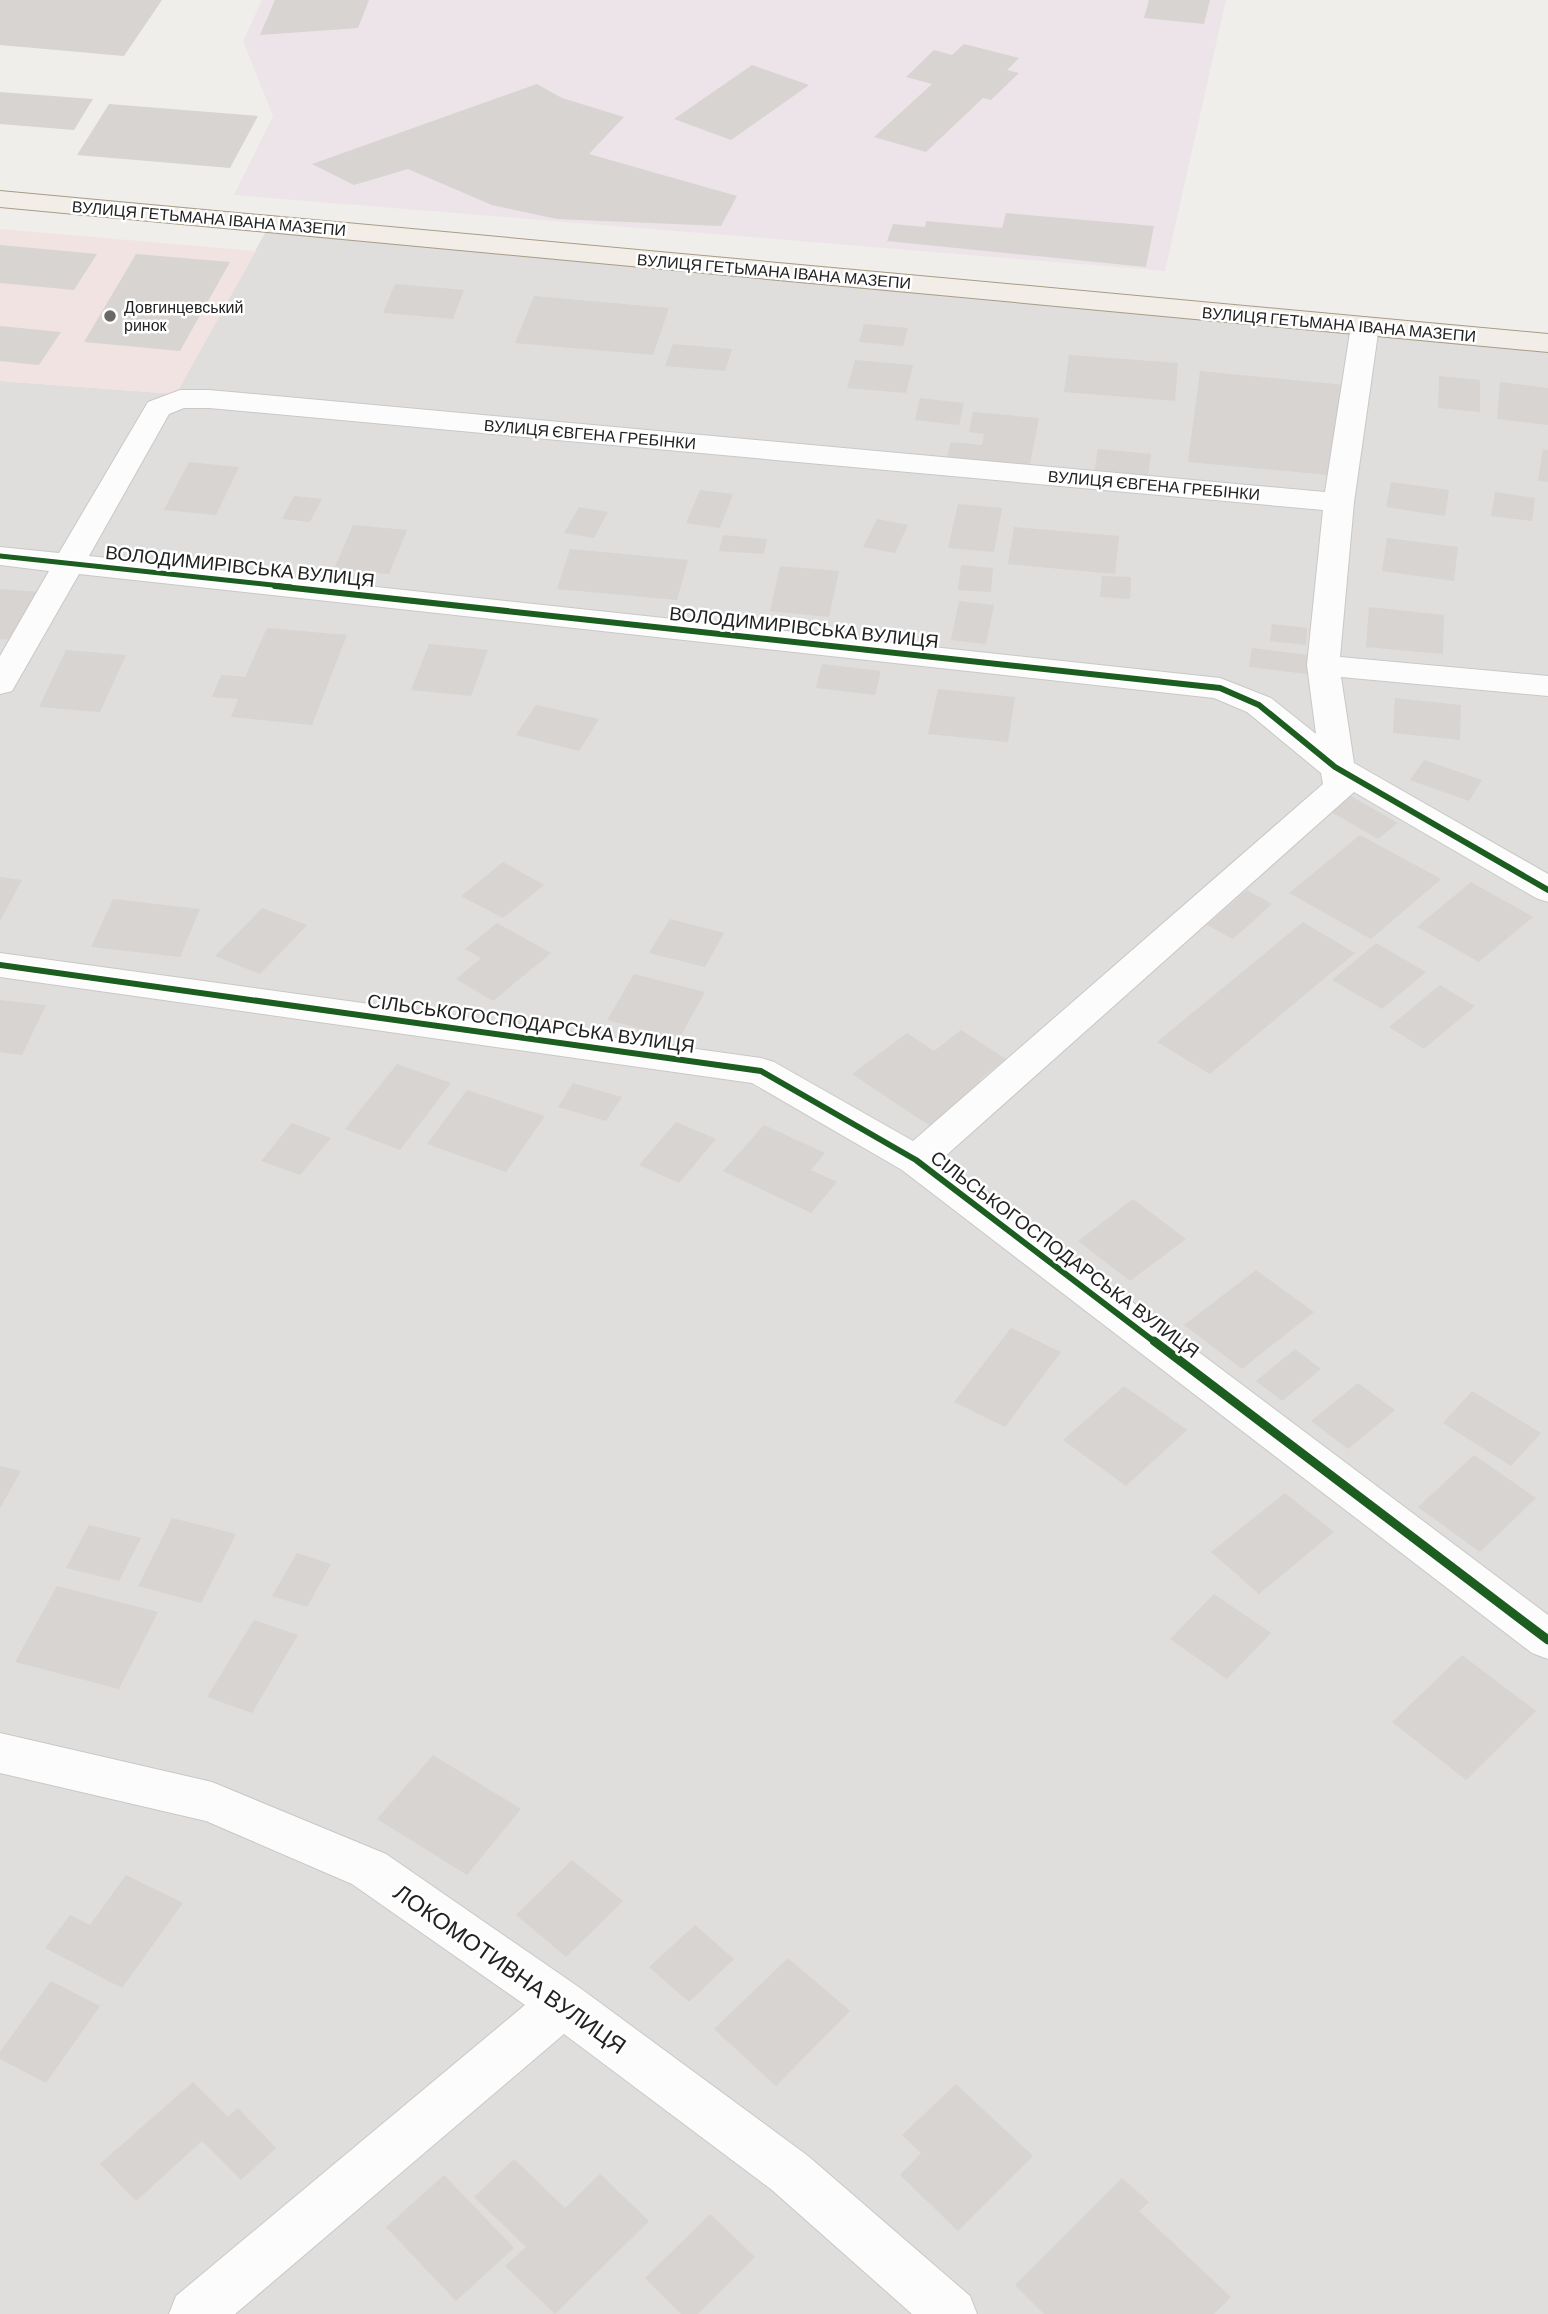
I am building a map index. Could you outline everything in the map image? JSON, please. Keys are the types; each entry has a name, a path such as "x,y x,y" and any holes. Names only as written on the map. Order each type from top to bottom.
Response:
{"main road":[{"name":"ВУЛИЦЯ ГЕТЬМАНА ІВАНА МАЗЕПИ","path":"0,199 1548,344"}],"street":[{"path":"916,1160 1340,787 1335,767 1323,665 1339,502 1365,326"},
{"name":"ВУЛИЦЯ ЄВГЕНА ГРЕБІНКИ","path":"0,684 158,408 180,399 209,399 1339,502"},
{"name":"ВОЛОДИМИРІВСЬКА ВУЛИЦЯ","path":"0,556 1220,688 1259,705 1335,767 1548,890"},
{"path":"1323,665 1548,687"},
{"name":"СІЛЬСЬКОГОСПОДАРСЬКА ВУЛИЦЯ","path":"0,965 761,1071 916,1160 1548,1640"},
{"name":"ЛОКОМОТИВНА ВУЛИЦЯ","path":"0,1753 212,1802 369,1869 564,2004 790,2173 951,2314"},
{"path":"195,2314 564,2004"}],"shaded area":[{"path":"262,0 1226,0 1165,271 234,195 273,116 243,41"},
{"path":"270,224 1548,343 1548,2314 0,2314 0,381 176,394"},
{"name":"Довгинцевський ринок","path":"0,229 256,251 176,394 0,381"}],"building":[{"path":"0,0 162,0 124,56 0,45"},
{"path":"275,0 369,0 358,28 260,35"},
{"path":"1149,0 1210,0 1204,24 1144,18"},
{"path":"964,44 1019,58 1007,70 1019,73 991,100 983,98 926,152 874,137 932,84 906,77 934,50 952,55"},
{"path":"752,65 809,85 731,140 674,119"},
{"path":"537,84 562,98 624,117 589,154 737,196 721,226 557,219 492,205 408,169 354,185 312,164"},
{"path":"0,92 93,99 74,130 0,124"},
{"path":"109,104 258,116 230,168 77,155"},
{"path":"1006,213 1154,226 1146,267 887,241 893,224 925,227 926,221 1002,228"},
{"path":"0,245 97,254 74,290 0,283"},
{"path":"136,254 230,262 180,351 84,342"},
{"path":"395,284 464,290 453,319 383,313"},
{"path":"534,296 669,308 653,355 515,343"},
{"path":"864,324 908,328 903,346 859,342"},
{"path":"0,326 61,332 39,365 0,361"},
{"path":"673,344 732,349 725,371 665,366"},
{"path":"1069,355 1178,363 1175,401 1064,392"},
{"path":"855,360 913,365 906,393 847,388"},
{"path":"1200,371 1345,385 1339,476 1188,462"},
{"path":"1439,376 1480,380 1480,412 1438,408"},
{"path":"1500,382 1548,388 1548,425 1497,419"},
{"path":"920,398 964,403 959,425 915,420"},
{"path":"973,412 1039,418 1029,469 946,461 951,442 982,445 984,434 969,432"},
{"path":"1098,449 1151,454 1148,477 1094,472"},
{"path":"1543,449 1548,450 1548,482 1538,481"},
{"path":"189,462 239,467 216,515 164,510"},
{"path":"1391,482 1449,490 1445,516 1386,507"},
{"path":"700,490 733,494 720,528 686,523"},
{"path":"1495,492 1535,498 1532,521 1491,516"},
{"path":"294,496 322,499 310,522 282,519"},
{"path":"958,504 1002,508 994,552 948,548"},
{"path":"579,507 608,512 594,538 564,533"},
{"path":"877,519 908,525 895,553 863,547"},
{"path":"353,525 407,530 389,574 334,569"},
{"path":"1014,527 1119,536 1115,574 1008,564"},
{"path":"723,535 767,539 764,554 719,551"},
{"path":"1387,538 1458,547 1454,581 1382,571"},
{"path":"570,549 688,560 677,600 557,589"},
{"path":"961,565 993,568 991,592 958,590"},
{"path":"780,566 839,571 829,617 770,611"},
{"path":"1102,576 1131,577 1130,599 1100,597"},
{"path":"0,589 40,592 15,640 0,639"},
{"path":"959,601 994,605 986,644 951,640"},
{"path":"1369,607 1444,615 1443,654 1366,647"},
{"path":"1272,624 1307,628 1306,645 1270,641"},
{"path":"267,628 347,635 312,725 231,717 238,699 212,697 221,675 245,677"},
{"path":"429,644 488,650 471,696 411,690"},
{"path":"1252,648 1316,656 1315,675 1249,667"},
{"path":"66,650 126,655 100,712 39,707"},
{"path":"822,664 881,671 875,695 816,688"},
{"path":"938,689 1015,697 1008,742 928,734"},
{"path":"1395,698 1461,705 1460,740 1393,733"},
{"path":"536,705 599,719 579,751 516,735"},
{"path":"1424,760 1482,780 1469,801 1410,780"},
{"path":"1349,795 1398,823 1378,839 1328,810"},
{"path":"1360,835 1441,879 1371,939 1289,893"},
{"path":"503,862 544,885 503,918 461,896"},
{"path":"0,877 22,880 0,921"},
{"path":"1471,882 1533,917 1479,962 1417,927"},
{"path":"1247,890 1272,904 1233,939 1207,925"},
{"path":"113,899 200,909 180,957 91,947"},
{"path":"262,908 307,925 260,974 215,956"},
{"path":"670,919 724,933 705,967 649,953"},
{"path":"1303,922 1355,953 1210,1074 1157,1042"},
{"path":"497,923 551,953 493,1001 456,979 481,958 465,949"},
{"path":"1376,943 1426,972 1382,1009 1332,980"},
{"path":"634,974 705,992 679,1039 607,1020"},
{"path":"1440,985 1475,1006 1424,1049 1389,1027"},
{"path":"0,1000 46,1005 22,1055 0,1052"},
{"path":"961,1030 1006,1059 979,1080 993,1089 939,1132 852,1074 907,1033 934,1051"},
{"path":"397,1064 451,1083 400,1150 345,1129"},
{"path":"573,1083 622,1097 606,1121 558,1107"},
{"path":"467,1090 545,1116 506,1172 427,1144"},
{"path":"676,1122 716,1139 679,1183 639,1165"},
{"path":"292,1123 331,1138 300,1175 261,1161"},
{"path":"764,1125 825,1153 811,1170 837,1182 811,1213 723,1171"},
{"path":"1133,1199 1186,1239 1130,1281 1078,1241"},
{"path":"1256,1270 1314,1312 1242,1369 1184,1325"},
{"path":"1011,1328 1061,1352 1005,1427 954,1402"},
{"path":"1295,1349 1321,1369 1282,1401 1256,1381"},
{"path":"1358,1383 1395,1410 1348,1449 1311,1421"},
{"path":"1124,1386 1187,1430 1126,1486 1063,1440"},
{"path":"1472,1391 1541,1433 1511,1466 1443,1423"},
{"path":"1474,1455 1536,1498 1480,1552 1418,1507"},
{"path":"0,1466 21,1471 0,1508"},
{"path":"1285,1493 1334,1532 1259,1594 1211,1552"},
{"path":"172,1518 236,1534 201,1603 138,1586"},
{"path":"89,1525 141,1538 119,1581 66,1568"},
{"path":"297,1553 331,1564 307,1607 272,1596"},
{"path":"57,1586 158,1612 119,1689 15,1662"},
{"path":"1214,1594 1271,1633 1227,1679 1170,1639"},
{"path":"254,1620 298,1635 252,1713 207,1697"},
{"path":"1462,1655 1536,1711 1466,1780 1392,1722"},
{"path":"433,1755 521,1809 467,1875 377,1819"},
{"path":"572,1860 623,1901 566,1957 516,1915"},
{"path":"126,1875 183,1903 122,1988 45,1948 70,1915 90,1925"},
{"path":"695,1925 734,1959 689,2002 649,1967"},
{"path":"788,1958 850,2011 776,2086 714,2029"},
{"path":"51,1981 100,2006 46,2083 0,2059 0,2052"},
{"path":"193,2082 228,2117 238,2108 276,2148 241,2180 202,2141 136,2201 100,2164"},
{"path":"956,2084 1033,2156 958,2231 900,2175 921,2153 902,2135"},
{"path":"514,2159 565,2208 600,2174 649,2221 555,2314 505,2266 526,2247 474,2197"},
{"path":"444,2175 514,2248 456,2301 386,2227"},
{"path":"1122,2178 1149,2202 1139,2211 1231,2297 1214,2314 1044,2314 1015,2285"},
{"path":"710,2214 755,2257 698,2314 681,2314 645,2278"}],"cycle path":[{"path":"0,556 1220,688 1259,705 1335,767 1548,890"},
{"path":"0,965 761,1071 916,1160 1548,1640"}],"place":[{"name":"Довгинцевський ринок","path":"110,316"}]}
